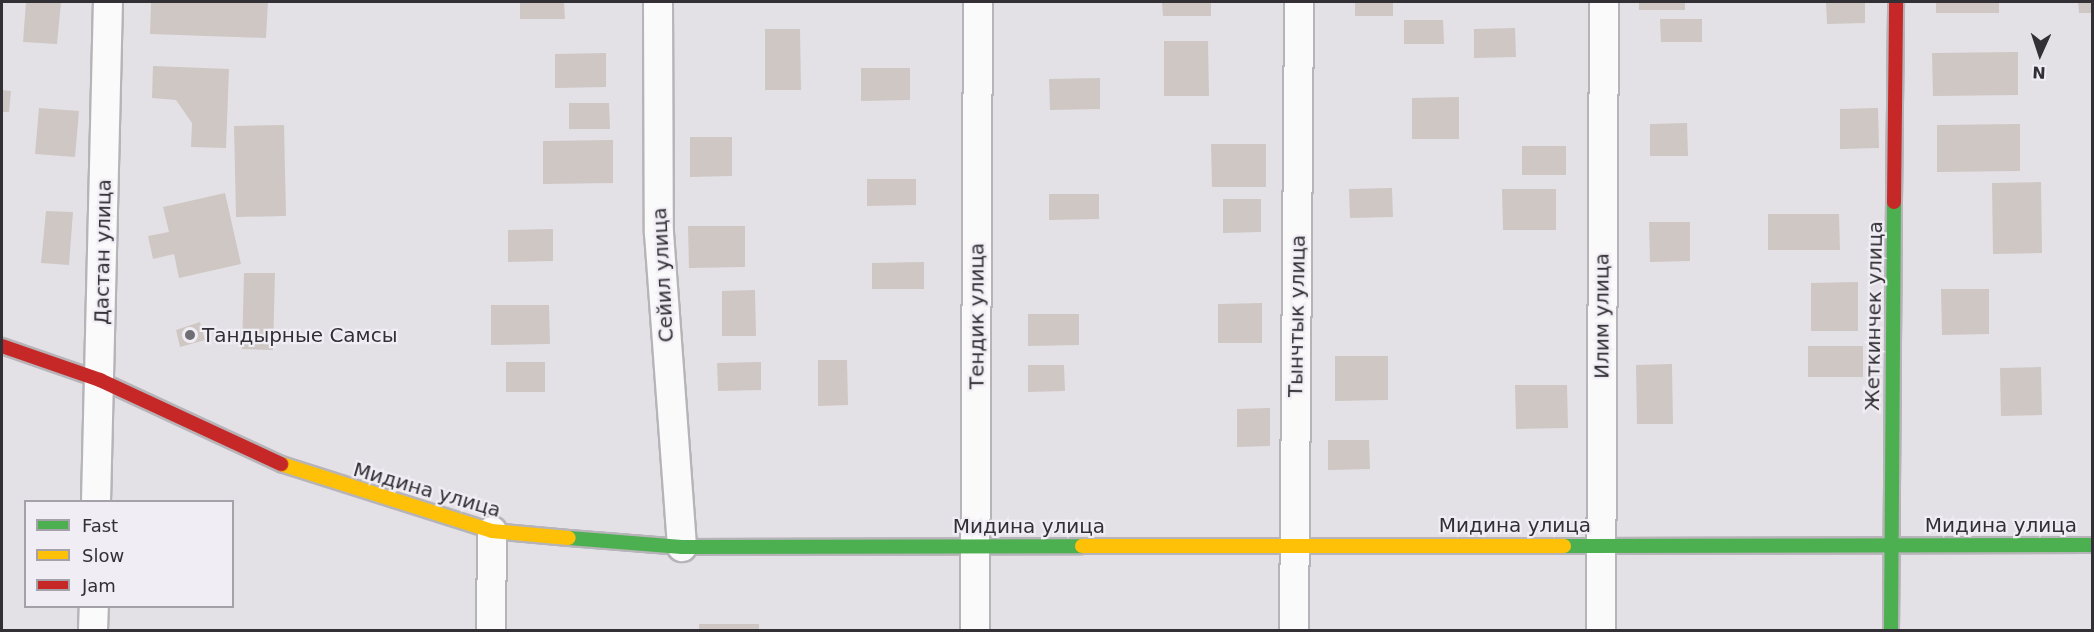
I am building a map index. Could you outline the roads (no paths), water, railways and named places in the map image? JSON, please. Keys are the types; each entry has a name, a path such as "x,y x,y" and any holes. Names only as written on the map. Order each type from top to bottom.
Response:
{"street":[{"name":"Дастан улица","path":"96,500 108,2"},
{"name":"Сейил улица","path":"658,2 659,233 682,548"},
{"name":"Тендик улица","path":"975,630 978,2"},
{"name":"Тынчтык улица","path":"1294,630 1299,2"},
{"name":"Илим улица","path":"1601,630 1604,2"},
{"name":"Жеткинчек улица","path":"1891,630 1896,2"},
{"name":"Мидина улица","path":"2,346 100,380 302,474 492,531 682,548 976,545 2092,545"},
{"path":"491,630 492,531"},
{"path":"93,630 94,608"}],"place":[{"name":"Тандырные Самсы","path":"190,335"}]}
